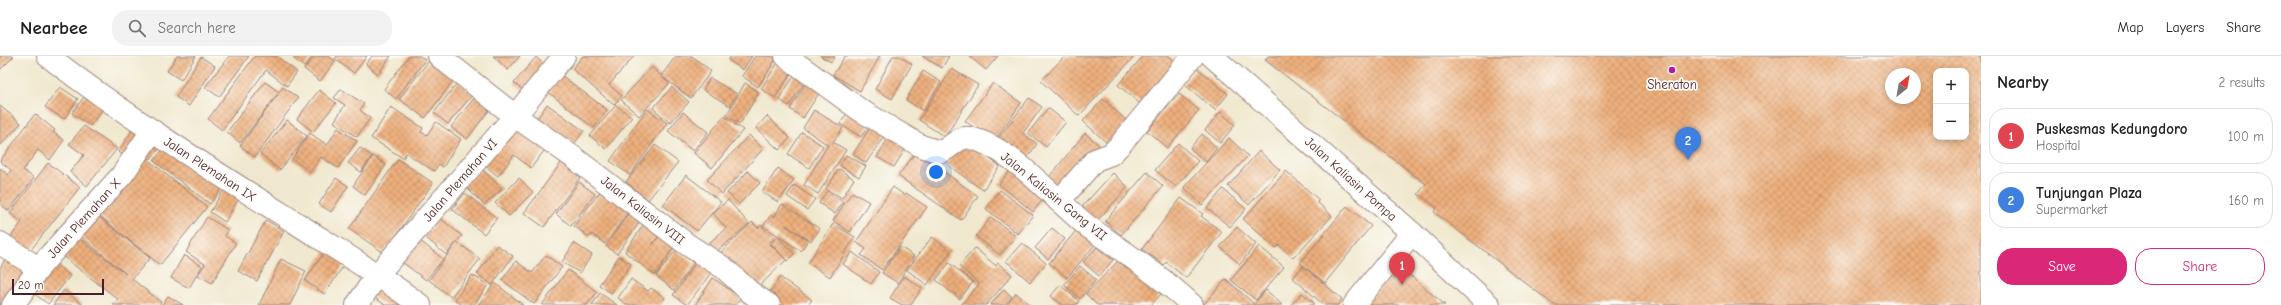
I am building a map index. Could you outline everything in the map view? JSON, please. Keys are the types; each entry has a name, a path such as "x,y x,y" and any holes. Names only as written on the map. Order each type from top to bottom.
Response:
{"street":[{"name":"Jalan Plemahan IX","path":"48,56 100,96 152,131 319,236 420,305"},
{"name":"Jalan Kaliasin VIII","path":"439,56 515,116 574,157 688,245 724,268 750,292 769,305"},
{"name":"Jalan Plemahan VI","path":"357,305 377,275 515,116 564,56"},
{"name":"Jalan Kaliasin Gang VII","path":"786,56 860,110 921,146 935,152 940,152 961,139 970,138 996,150 1029,173 1090,227 1113,242 1192,305"},
{"path":"1059,201 1095,160 1111,154 1120,145 1193,56"},
{"name":"Jalan Kaliasin Pompa","path":"1212,56 1412,233 1489,305"},
{"name":"Jalan Plemahan X","path":"0,243 35,266 42,264 122,175 152,131"},
{"path":"1354,305 1412,233"},
{"path":"13,305 42,264"}],"building":[{"path":"0,56 14,56 0,70"},
{"path":"177,56 196,56 181,80 167,71"},
{"path":"229,56 249,56 219,97 205,87"},
{"path":"255,56 276,56 297,72 287,86 266,70 222,130 208,119"},
{"path":"296,56 313,56 304,67 294,59"},
{"path":"315,56 328,56 335,61 320,81 304,69"},
{"path":"337,56 367,56 354,73 335,59"},
{"path":"372,56 391,56 378,74 366,64"},
{"path":"409,56 420,56 425,60 396,99 384,89"},
{"path":"493,56 520,56 508,70"},
{"path":"583,56 634,56 609,85 622,96 614,105 572,69"},
{"path":"676,56 692,56 711,71 691,98 661,76"},
{"path":"731,56 752,56 743,70 728,60"},
{"path":"755,56 771,56 776,59 758,87 742,76"},
{"path":"820,56 835,56 831,62"},
{"path":"845,56 880,56 860,91 833,75"},
{"path":"893,56 899,56 912,64 892,99 875,89"},
{"path":"922,56 949,56 942,68"},
{"path":"969,56 998,56 986,70"},
{"path":"1065,56 1135,56 1079,116 1041,81"},
{"path":"1143,56 1169,56 1180,66 1144,107 1118,85"},
{"path":"1268,56 1981,56 1981,305 1554,305 1434,212 1437,208 1418,194 1426,184 1265,60"},
{"path":"201,57 215,66 189,106 176,97"},
{"path":"536,57 546,67 525,92 514,83"},
{"path":"431,58 456,77 425,118 399,99"},
{"path":"781,58 795,67 775,98 761,89"},
{"path":"652,67 669,84 639,116 621,100"},
{"path":"1197,68 1228,94 1215,110 1184,84"},
{"path":"952,69 978,85 945,137 919,120"},
{"path":"923,71 941,82 923,111 906,100"},
{"path":"796,73 806,80 789,106 779,99"},
{"path":"561,75 607,110 594,128 548,92"},
{"path":"710,78 737,94 730,106 703,90"},
{"path":"807,81 821,90 803,118 790,109"},
{"path":"265,82 279,92 283,87 298,98 255,157 240,146 278,94 240,143 227,132"},
{"path":"458,82 473,94 448,124 434,113"},
{"path":"745,83 759,92 740,124 726,116"},
{"path":"993,83 1021,103 994,142 965,121"},
{"path":"60,87 78,99 64,119 45,107"},
{"path":"672,87 689,102 670,123 653,108"},
{"path":"341,89 364,104 360,110 370,118 357,137 334,122 345,105 334,98"},
{"path":"319,90 336,103 313,132 297,119"},
{"path":"479,92 494,104 467,139 451,127"},
{"path":"87,93 105,106 90,126 72,113"},
{"path":"1179,94 1199,110 1167,148 1147,131"},
{"path":"1029,98 1042,107 1023,133 1037,144 1026,159 998,139"},
{"path":"1103,99 1128,122 1108,144 1083,121"},
{"path":"547,104 584,131 573,145 537,119"},
{"path":"616,105 632,117 606,149 590,136"},
{"path":"0,106 21,123 0,146"},
{"path":"391,107 423,128 421,132 427,135 436,122 461,139 443,167 439,164 434,171 406,153 403,158 371,138"},
{"path":"1048,108 1066,122 1046,147 1028,133"},
{"path":"647,109 667,123 630,175 610,161"},
{"path":"814,110 843,128 833,142 846,150 818,194 804,185 828,145 803,128"},
{"path":"849,110 870,123 861,137 840,124"},
{"path":"683,112 708,132 693,151 668,131"},
{"path":"1220,112 1235,125 1220,143 1205,130"},
{"path":"35,114 55,130 53,132 64,140 50,160 38,150 23,170 34,178 9,211 0,204 0,168 8,175 11,170 0,161"},
{"path":"724,116 743,130 712,168 694,153"},
{"path":"767,116 790,138 779,150 756,128"},
{"path":"287,120 307,136 280,170 260,154"},
{"path":"517,123 547,147 531,168 514,155 498,176 483,164"},
{"path":"873,123 887,132 866,163 853,154"},
{"path":"84,126 117,149 87,186 70,172 84,155 69,144"},
{"path":"338,128 357,141 338,168 321,157 310,172 292,159 310,133 327,145"},
{"path":"133,129 141,134 127,157 118,152"},
{"path":"802,132 823,146 809,168 788,154"},
{"path":"892,132 909,143 894,167 877,157"},
{"path":"1085,133 1099,145 1059,193 1045,182"},
{"path":"1202,134 1217,148 1206,162 1190,148"},
{"path":"157,135 165,142 150,159 142,153"},
{"path":"749,135 763,149 722,194 707,180"},
{"path":"1229,138 1248,156 1202,205 1184,187"},
{"path":"963,140 1000,166 983,190 946,164"},
{"path":"1178,143 1198,161 1176,187 1155,170"},
{"path":"167,144 223,187 210,204 154,161"},
{"path":"655,145 678,162 648,200 626,182"},
{"path":"360,148 372,156 361,172 348,163"},
{"path":"1259,151 1280,170 1249,205 1228,186"},
{"path":"916,152 978,196 961,220 898,176"},
{"path":"142,155 207,207 160,265 96,213"},
{"path":"846,155 866,166 859,177 840,166"},
{"path":"373,156 386,165 365,195 353,186"},
{"path":"566,156 585,171 544,227 524,213"},
{"path":"398,159 433,183 384,253 349,229"},
{"path":"48,163 80,187 26,256 7,242 22,222 10,213"},
{"path":"1013,167 1047,194 1033,212 999,184"},
{"path":"778,168 794,180 778,202 762,192"},
{"path":"482,169 502,189 484,205 464,185"},
{"path":"839,169 854,179 842,198 826,189"},
{"path":"748,171 760,183 739,204 727,193"},
{"path":"1286,171 1319,200 1317,202 1332,216 1293,258 1279,245 1276,248 1243,219"},
{"path":"1147,172 1163,186 1121,235 1105,221"},
{"path":"1113,173 1128,187 1094,224 1079,210"},
{"path":"686,175 721,202 697,231 663,205"},
{"path":"336,178 348,186 331,212 319,204"},
{"path":"519,178 533,192 509,216 495,203"},
{"path":"579,182 595,194 571,226 556,214"},
{"path":"794,185 815,199 807,210 787,196"},
{"path":"226,186 241,195 225,222 210,212"},
{"path":"604,186 632,207 605,244 592,234 589,237 574,226"},
{"path":"893,187 904,195 906,193 927,207 882,270 861,255 866,249 856,242"},
{"path":"1223,189 1246,209 1230,227 1207,208"},
{"path":"1000,190 1033,215 1018,234 986,209"},
{"path":"827,191 843,202 835,214 819,203"},
{"path":"852,192 869,202 850,232 833,221"},
{"path":"465,193 497,218 484,234 452,209"},
{"path":"1181,198 1203,214 1201,216 1222,232 1186,278 1166,262 1164,265 1142,249"},
{"path":"728,200 749,224 716,252 708,244 726,228 713,213"},
{"path":"782,204 820,229 811,241 785,225 808,240 801,251 763,226 771,215 774,217"},
{"path":"1347,206 1371,226 1325,283 1300,263"},
{"path":"630,211 641,220 617,254 606,246"},
{"path":"94,213 150,258 132,279 161,302 159,305 113,305 118,299 61,255 76,236 126,274 77,233"},
{"path":"207,217 228,230 225,236 236,243 212,283 198,275 205,264 186,252"},
{"path":"439,217 462,236 446,255 424,236"},
{"path":"991,217 1016,236 1000,255 976,236"},
{"path":"266,220 284,231 257,281 238,271"},
{"path":"646,221 662,232 652,245 660,235 675,246 655,275 625,252"},
{"path":"752,222 758,228 761,225 774,239 769,243 786,260 754,291 719,254"},
{"path":"833,224 855,237 830,277 808,263"},
{"path":"1080,226 1098,241 1067,278 1049,263"},
{"path":"1237,227 1256,244 1240,264 1220,247"},
{"path":"1052,228 1065,239 1048,259 1035,248"},
{"path":"778,237 794,254 787,261 771,244"},
{"path":"932,237 951,251 927,285 907,270"},
{"path":"419,240 443,259 426,280 402,262"},
{"path":"457,242 480,259 451,297 429,280"},
{"path":"574,243 592,255 580,273 562,262"},
{"path":"1022,243 1046,263 1030,282 1006,261"},
{"path":"497,245 513,256 492,285 477,274"},
{"path":"1259,246 1284,267 1256,300 1231,280"},
{"path":"900,247 914,256 898,283 882,273"},
{"path":"1097,247 1113,260 1099,276 1083,262"},
{"path":"327,248 347,260 325,294 305,281"},
{"path":"975,248 996,266 998,263 1012,275 986,305 961,305 979,284 959,266"},
{"path":"676,250 694,263 674,290 656,276"},
{"path":"852,252 879,272 871,284 843,264"},
{"path":"9,253 32,268 8,305 0,305 0,268"},
{"path":"184,255 202,266 189,288 171,278"},
{"path":"546,255 562,267 534,304 502,280 516,261 532,273"},
{"path":"619,256 631,264 611,293 599,285"},
{"path":"1123,256 1162,293 1151,305 1097,305 1086,294"},
{"path":"281,259 306,271 290,305 259,305"},
{"path":"51,260 70,276 48,304 28,289"},
{"path":"698,260 713,270 687,305 673,295"},
{"path":"949,263 973,282 960,299 936,280"},
{"path":"1080,266 1096,280 1080,299 1064,285"},
{"path":"1303,266 1342,299 1338,305 1324,305 1293,278"},
{"path":"1399,266 1445,305 1365,305"},
{"path":"568,270 597,292 587,305 542,305"},
{"path":"472,275 488,285 474,305 462,305 455,300"},
{"path":"904,276 922,288 911,305 902,305 890,298"},
{"path":"780,277 812,300 808,305 774,305 765,299"},
{"path":"713,278 741,298 736,305 695,305"},
{"path":"382,279 418,305 385,305 371,295"},
{"path":"631,279 648,291 651,288 665,298 660,305 627,305 618,298"},
{"path":"1226,279 1253,303 1251,305 1203,305"},
{"path":"495,283 523,305 478,305"},
{"path":"1060,285 1079,301 1076,305 1062,305 1051,296"},
{"path":"1004,289 1012,297 1005,305 990,305"},
{"path":"64,290 83,305 53,305"},
{"path":"1266,290 1282,305 1253,305"},
{"path":"600,293 617,305 592,305"},
{"path":"1016,293 1030,305 1007,305"},
{"path":"1302,293 1314,303 1313,305 1291,305"},
{"path":"168,296 183,305 162,305"}],"place":[{"name":"Sheraton","path":"1672,70"},
{"name":"Tunjungan Plaza","path":"1688,160"},
{"name":"Puskesmas Kedungdoro","path":"1402,285"}]}
